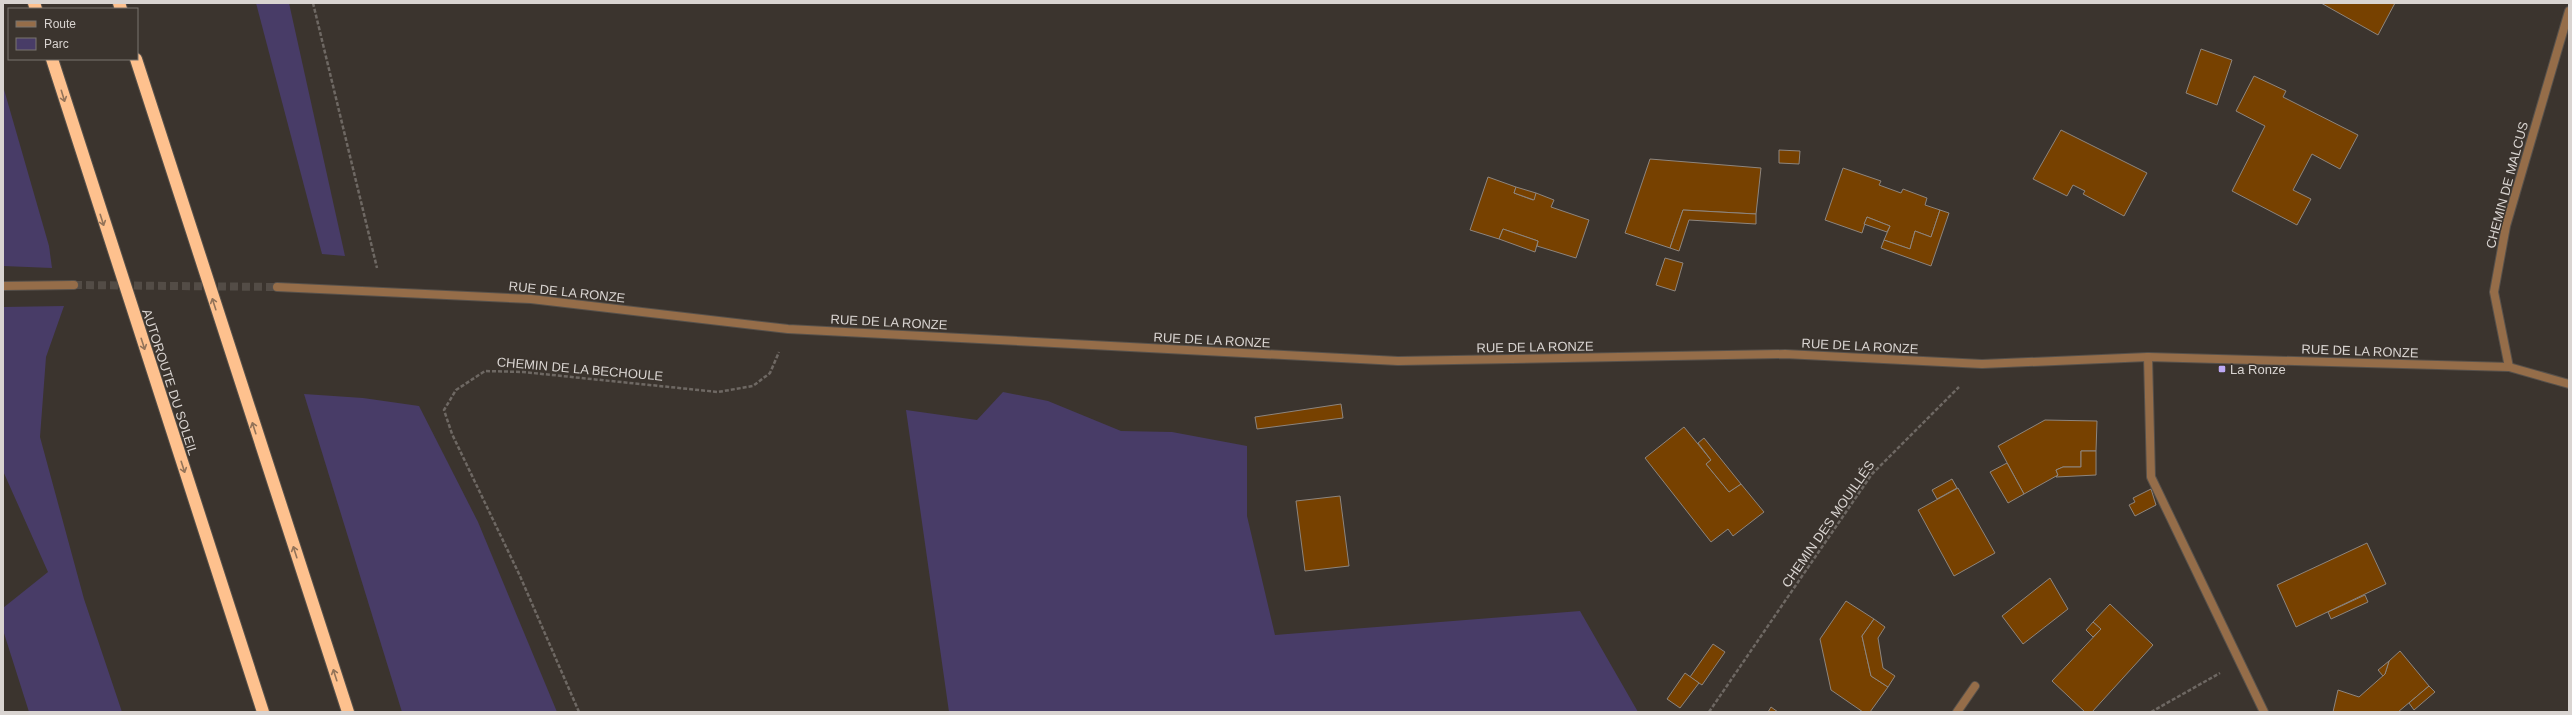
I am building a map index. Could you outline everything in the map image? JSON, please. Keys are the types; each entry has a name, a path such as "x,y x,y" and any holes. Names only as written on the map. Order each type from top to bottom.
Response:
{"highway":[{"name":"AUTOROUTE DU SOLEIL","path":"52,60 263,712"},
{"path":"136,60 348,712"}],"street":[{"name":"CHEMIN DE MALCUS","path":"2509,367 2494,292 2506,226 2569,11"},
{"path":"3,286 74,285"},
{"name":"RUE DE LA RONZE","path":"277,287 531,299 788,329 1398,361 1785,354 1982,364 2148,357 2509,367 2569,384"},
{"path":"2148,357 2151,478 2264,712"},
{"path":"1957,712 1975,686"}],"path":[{"path":"314,3 383,292"},
{"name":"CHEMIN DE LA BECHOULE","path":"580,712 520,576 452,434 444,410 456,390 485,371 523,372 718,392 754,386 770,373 788,329"},
{"name":"CHEMIN DES MOUILLÉS","path":"1709,712 1872,474 1982,364"},
{"path":"2151,712 2240,662"}],"green space":[{"path":"256,3 289,3 345,256 322,254"},
{"path":"3,86 49,246 52,268 3,266"},
{"path":"64,306 46,357 40,437 84,599 122,712 29,712 3,630 3,608 48,572 3,471 3,307"},
{"path":"1003,392 1048,401 1121,431 1172,432 1247,446 1247,516 1275,635 1580,611 1638,712 949,712 906,410 977,420"},
{"path":"304,394 363,398 419,406 478,522 557,712 402,712"}],"building":[{"path":"2321,3 2395,3 2378,35"},
{"path":"2201,49 2232,60 2217,105 2186,93"},
{"path":"2254,76 2286,91 2283,97 2358,135 2340,169 2312,154 2293,190 2311,199 2297,225 2232,191 2265,126 2236,111"},
{"path":"2061,130 2147,173 2124,216 2083,194 2085,191 2073,185 2067,196 2033,179"},
{"path":"1779,150 1800,151 1799,164 1779,163"},
{"path":"1650,159 1761,168 1756,214 1683,210 1670,248 1625,233"},
{"path":"1843,168 1881,181 1879,185 1901,193 1903,189 1927,198 1925,205 1940,210 1931,237 1915,231 1910,249 1884,240 1890,226 1867,217 1862,233 1825,220"},
{"path":"1488,177 1516,187 1514,193 1533,200 1536,193 1554,200 1551,207 1589,220 1576,258 1537,246 1538,241 1503,229 1499,239 1470,230"},
{"path":"1516,187 1536,193 1534,200 1514,193"},
{"path":"1683,210 1756,214 1756,224 1689,220 1679,251 1670,248"},
{"path":"1940,210 1949,213 1931,266 1881,248 1884,240 1910,249 1915,231 1931,237"},
{"path":"1867,217 1890,226 1887,232 1864,224"},
{"path":"1503,229 1538,241 1535,252 1499,239"},
{"path":"1665,258 1683,263 1675,291 1656,285"},
{"path":"1341,404 1343,418 1257,429 1255,417"},
{"path":"2045,420 2097,421 2096,451 2081,451 2081,467 2063,467 2056,470 2058,475 2024,494 1998,446"},
{"path":"1684,427 1711,460 1706,464 1729,492 1741,484 1764,512 1733,536 1728,529 1711,542 1645,458"},
{"path":"1704,438 1741,484 1729,492 1706,464 1711,460 1698,443"},
{"path":"2081,451 2096,451 2096,475 2056,477 2058,475 2056,470 2063,467 2081,467"},
{"path":"2007,463 2024,494 2008,503 1990,472"},
{"path":"1952,479 1957,488 1937,499 1932,490"},
{"path":"1958,488 1995,553 1954,576 1918,510"},
{"path":"2151,489 2156,505 2135,516 2129,505 2135,502 2133,498"},
{"path":"1340,496 1349,566 1305,571 1296,501"},
{"path":"2367,543 2386,584 2296,627 2277,585"},
{"path":"2050,578 2068,609 2023,644 2002,616"},
{"path":"2365,595 2368,602 2331,619 2328,612"},
{"path":"1846,601 1874,619 1862,636 1871,676 1888,687 1870,712 1863,712 1831,690 1820,639"},
{"path":"2110,604 2153,645 2092,712 2085,712 2052,681 2101,629 2093,622"},
{"path":"1874,619 1885,627 1878,638 1883,668 1895,676 1888,687 1871,676 1862,636"},
{"path":"2093,622 2101,629 2093,637 2086,630"},
{"path":"1713,644 1725,652 1702,685 1690,677"},
{"path":"2400,651 2429,686 2398,712 2333,712 2338,690 2359,697 2385,674 2389,661"},
{"path":"2389,661 2385,674 2383,676 2378,670"},
{"path":"1685,673 1699,683 1680,708 1667,699"},
{"path":"2429,686 2435,692 2414,710 2409,703"},
{"path":"1771,707 1778,712 1768,712"}],"tunnel":[{"path":"74,285 277,287"}],"place":[{"name":"La Ronze","path":"2222,369"}]}
